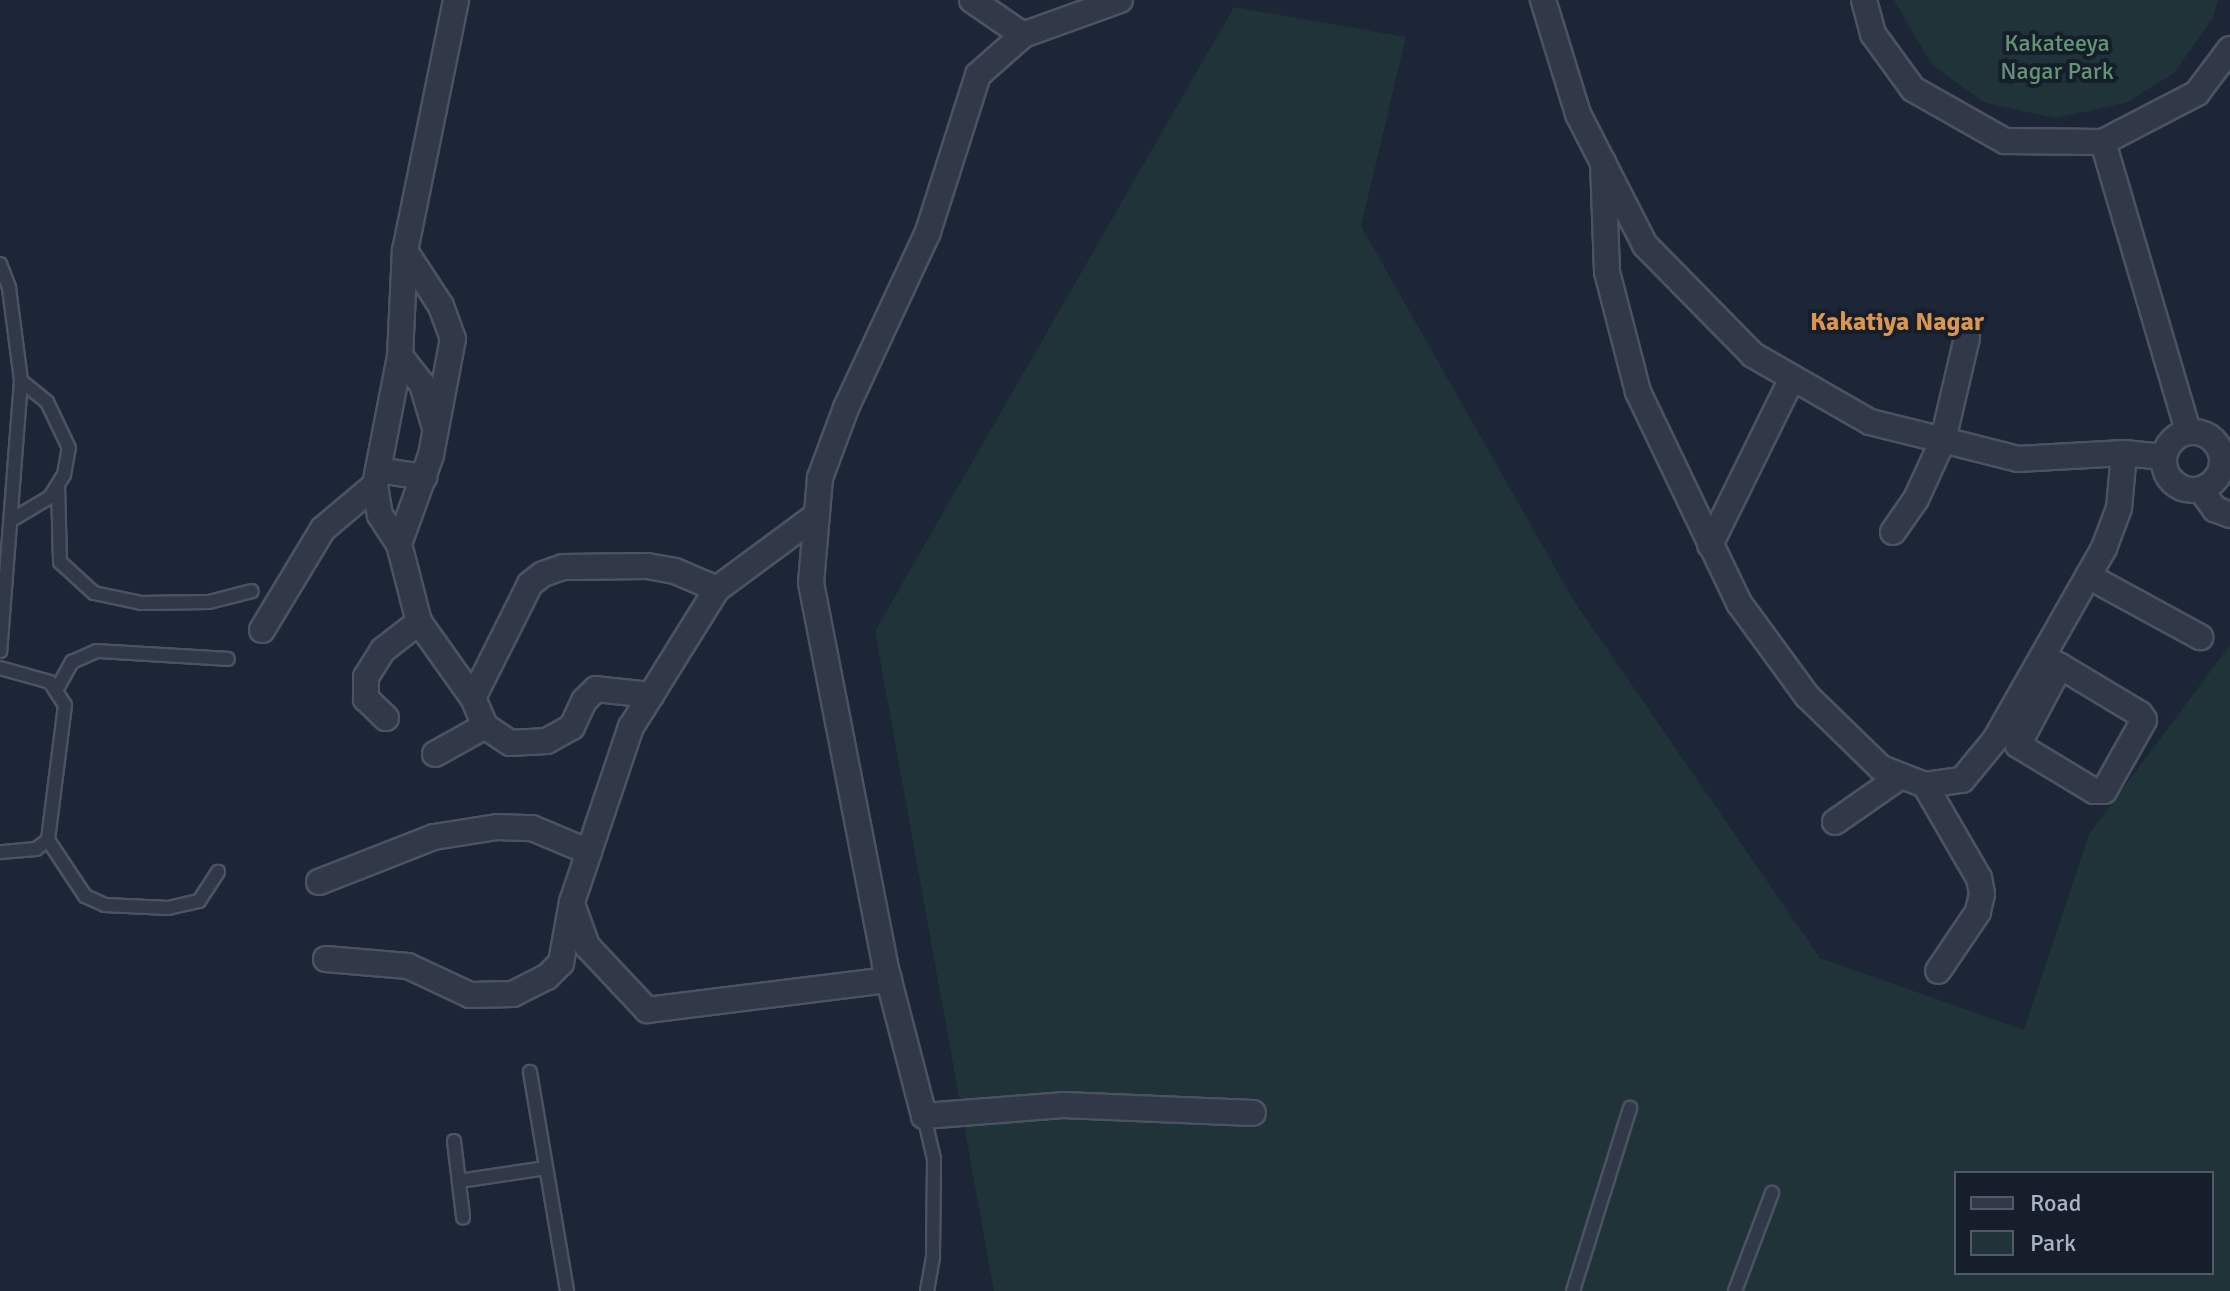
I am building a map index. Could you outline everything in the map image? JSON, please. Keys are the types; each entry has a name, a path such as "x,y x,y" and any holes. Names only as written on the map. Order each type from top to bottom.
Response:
{"street":[{"path":"456,0 405,251 400,356 376,478 380,515 399,544 419,622 473,698 485,726 510,743 547,741 572,727 584,701 596,689 651,695"},
{"path":"972,0 1023,35"},
{"path":"1120,0 1023,35 978,75 928,232 846,408 820,478 811,583 889,980 924,1116 1063,1105 1253,1113"},
{"path":"1543,0 1578,114 1645,245 1753,355 1870,422 2018,459 2124,453 2164,457"},
{"path":"1864,0 1873,34 1913,89 2005,141 2103,142 2197,93 2230,49"},
{"path":"2103,142 2188,431"},
{"path":"1603,162 1607,272 1638,392 1739,603 1807,696 1881,768 1925,785 1962,780 2051,662"},
{"path":"399,544 424,477 436,432 453,339 441,306 405,251"},
{"path":"1893,532 1916,499 1943,440 1967,338"},
{"path":"400,356 422,384 436,432"},
{"path":"1710,545 1792,378"},
{"path":"2188,431 2202,432 2225,444 2219,474 2201,490"},
{"path":"2164,457 2188,431"},
{"path":"2051,662 2144,720 2104,791 2094,791 2018,745 2051,662 2119,508 2124,453"},
{"path":"2164,457 2175,484 2201,490 2215,509 2230,515"},
{"path":"262,630 323,529 376,478 424,477"},
{"path":"326,959 408,966 470,995 513,994 547,977 561,963 572,902 631,727 717,589 817,515"},
{"path":"473,698 530,584 543,574 563,567 647,566 675,571 717,589"},
{"path":"2088,576 2200,637"},
{"path":"386,718 366,699 366,677 383,650 419,622"},
{"path":"435,754 485,726"},
{"path":"1835,822 1901,776"},
{"path":"1925,785 1979,878 1982,894 1978,912 1938,971"},
{"path":"319,882 434,837 497,827 532,828 589,852"},
{"path":"572,902 587,946 647,1010 889,980"}],"lane":[{"path":"0,264 9,288 21,381 13,519 0,651"},
{"path":"13,519 50,497 58,485 69,448 62,424 47,402 21,381"},
{"path":"58,485 60,562 94,593 141,603 209,602 252,591"},
{"path":"58,687 72,662 97,651 228,659"},
{"path":"0,668 58,687"},
{"path":"58,687 65,705 48,840 85,896 105,905 168,908 199,901 218,872"},
{"path":"0,852 36,849 48,840"},
{"path":"530,1072 567,1291"},
{"path":"1573,1291 1630,1108"},
{"path":"924,1116 934,1159 933,1257 927,1291"},
{"path":"454,1141 463,1217"},
{"path":"459,1181 546,1168"},
{"path":"1735,1291 1772,1193"}],"green space":[{"name":"Kakateeya Nagar Park","path":"1894,0 2218,0 2213,18 2174,73 2126,103 2055,118 1985,103 1932,65"},
{"path":"1234,7 1406,37 1361,226 1574,601 1820,958 2024,1030 2089,834 2230,645 2230,1291 994,1291 875,631"}],"district":[{"name":"Kakatiya Nagar","path":"1897,323"}]}
